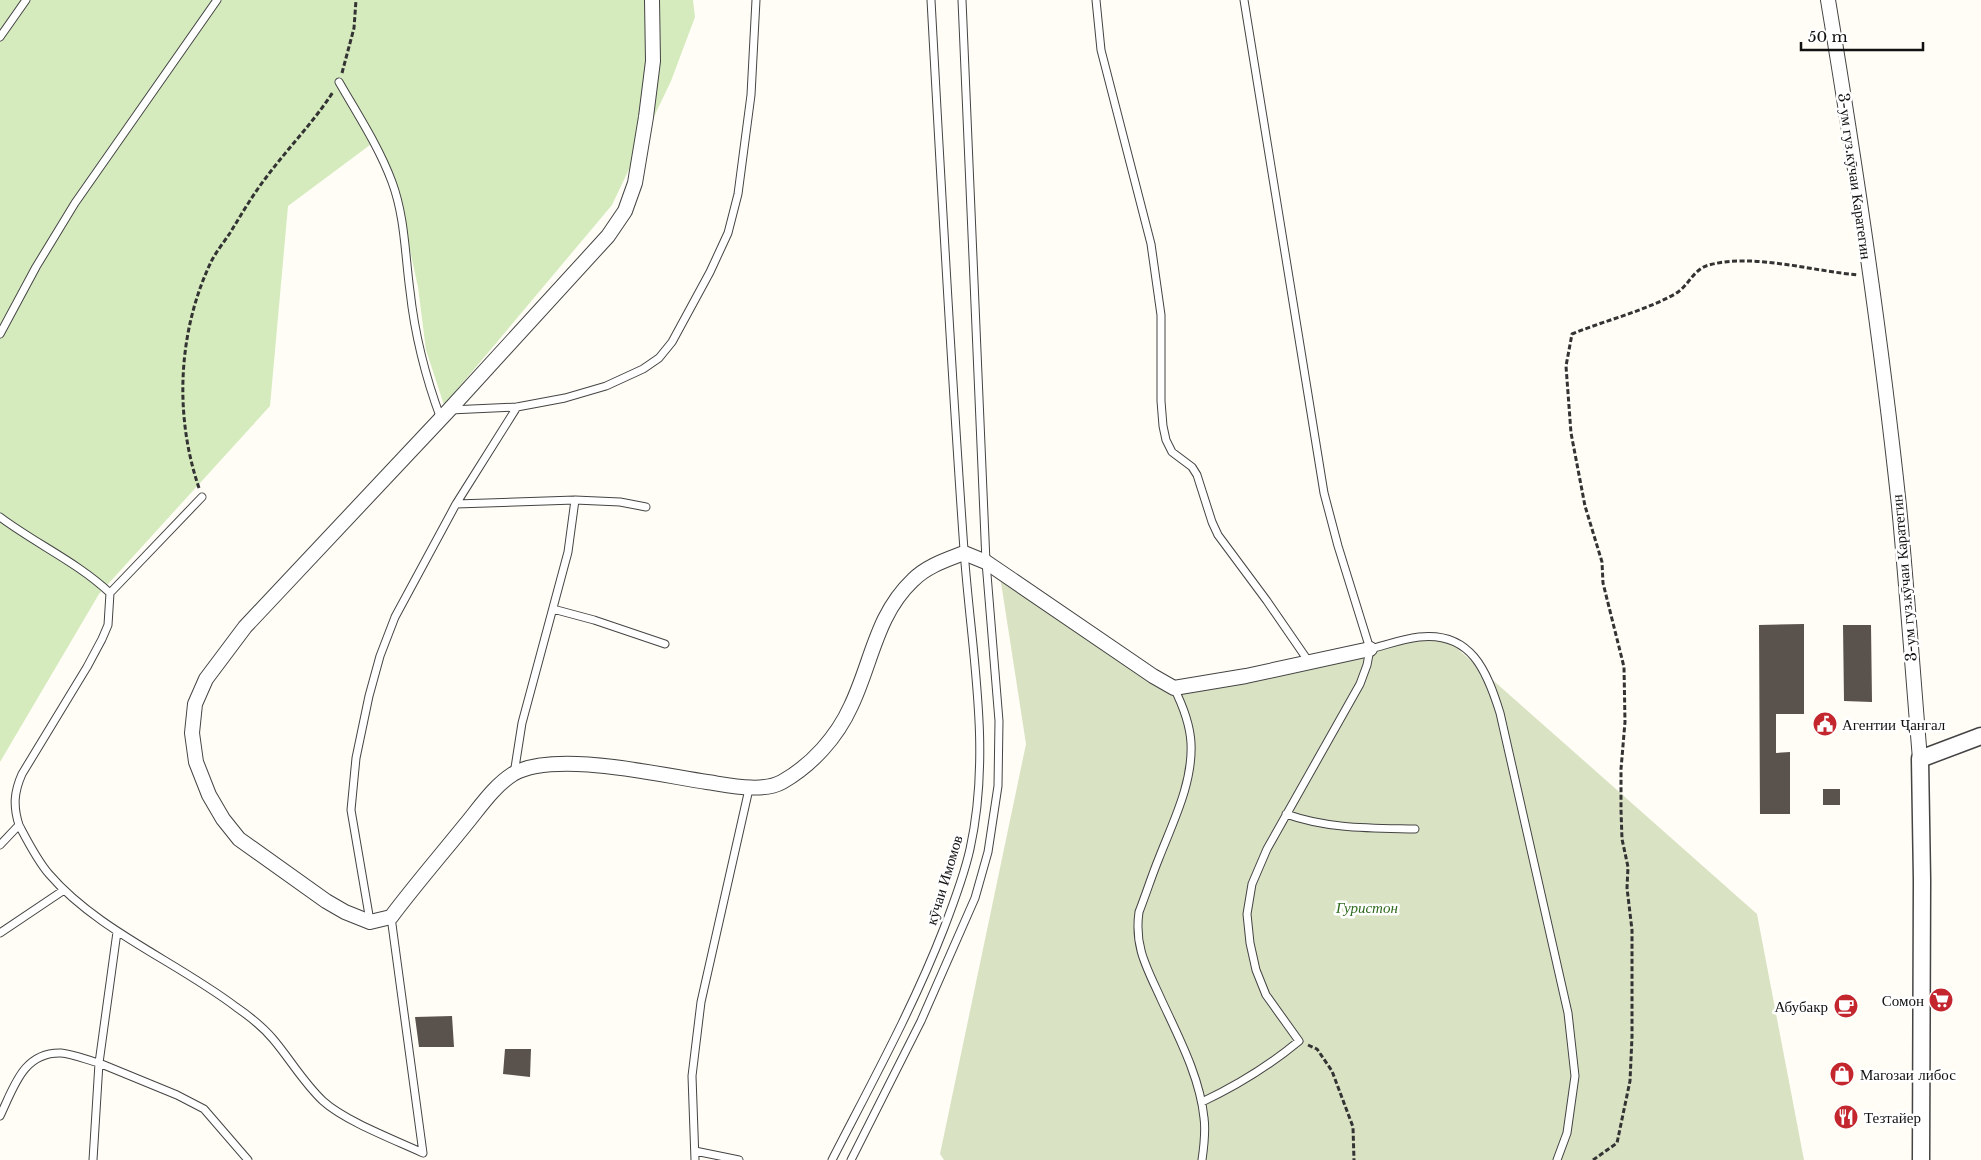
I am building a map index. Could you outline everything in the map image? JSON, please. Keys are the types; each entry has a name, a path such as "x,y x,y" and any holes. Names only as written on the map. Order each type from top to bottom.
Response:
{"street":[{"path":"652,0 653,62 646,117 635,183 625,211 608,236 445,415 245,627 206,680 195,704 192,733 196,762 209,795 223,819 239,839 326,901 345,912 370,922 391,917 492,791 514,774 537,766 566,764 616,768 749,788 780,783 804,767 827,745 851,706 883,621 897,597 914,578 938,563 964,553 986,562 1153,676 1174,688 1370,649"},
{"name":"3-ум гуз.кӯчаи Каратегин","path":"1828,0 1856,168 1899,507 1920,759 1922,880 1921,1160"},
{"path":"1920,759 1981,736"}],"lane":[{"path":"0,37 26,0"},
{"path":"0,334 36,268 85,187 217,0"},
{"path":"339,82 376,147 392,183 404,236 418,349 426,380 445,415 517,407 565,398 606,386 644,369 659,358 672,342 714,264 728,232 738,194 750,95 756,0"},
{"name":"кӯчаи Имомов","path":"832,1160 911,1006 936,948 958,892 970,849 978,807 980,765 973,644 964,553 931,0"},
{"name":"кӯчаи Имомов","path":"851,1160 922,1021 952,954 975,898 988,852 996,808 999,720 986,562 962,0"},
{"path":"1096,0 1101,50 1151,244 1161,315 1161,401 1166,440 1172,452 1192,467 1197,475 1212,522 1218,534 1309,662"},
{"path":"1202,1102 1227,1090 1283,1054 1299,1041 1266,995 1256,970 1250,943 1247,914 1252,884 1267,849 1360,684 1367,666 1370,649 1338,546 1324,493 1244,0"},
{"path":"370,922 351,810 356,758 369,696 380,656 395,617 456,504 517,407"},
{"path":"202,497 110,593 108,625 102,639 22,774 17,786 15,811 19,826 48,873 64,890 117,932 210,988 248,1016 272,1038 309,1086 334,1109 423,1156"},
{"path":"456,504 576,500 620,502 646,507"},
{"path":"514,774 522,723 568,552 576,500"},
{"path":"0,517 95,578 110,593"},
{"path":"553,609 594,620 665,644"},
{"path":"1370,649 1418,637 1440,637 1462,646 1477,661 1490,680 1500,713 1568,1013 1576,1076 1567,1133 1557,1160"},
{"path":"1174,688 1182,703 1190,729 1189,774 1137,925 1141,954 1147,971 1182,1047 1202,1102 1205,1120 1202,1160"},
{"path":"695,1160 692,1076 701,1002 749,788"},
{"path":"1286,814 1307,822 1332,826 1415,829"},
{"path":"0,845 19,826"},
{"path":"0,933 64,890"},
{"path":"391,917 423,1156"},
{"path":"93,1160 99,1063 117,932"},
{"path":"0,1116 29,1062 45,1054 62,1053 99,1063 177,1095 204,1109 248,1160"},
{"path":"695,1151 738,1160"}],"path":[{"path":"202,497 188,448 184,426 182,377 190,328 203,280 212,260 246,206 322,108 339,82 354,28 356,0"},
{"path":"1593,1160 1617,1143 1630,1081 1632,930 1627,888 1628,867 1622,839 1621,810 1621,769 1625,722 1624,667 1603,583 1602,562 1585,506 1571,433 1566,366 1572,334 1654,304 1678,292 1695,272 1708,265 1724,262 1762,262 1851,274"},
{"path":"1299,1041 1317,1050 1332,1071 1353,1127 1354,1160"}],"green space":[{"path":"0,0 693,0 695,17 671,81 612,205 444,405 426,350 418,287 399,200 374,142 288,206 270,406 99,594 0,762"},
{"name":"Гуристон","path":"1000,576 1183,686 1442,635 1757,914 1804,1160 944,1160 940,1154 1026,744"}],"building":[{"path":"1804,624 1804,714 1776,714 1776,753 1790,752 1790,814 1760,814 1759,625"},
{"path":"1843,625 1871,625 1872,702 1844,701"},
{"path":"1823,789 1840,789 1840,805 1823,805"},
{"path":"452,1016 454,1047 419,1047 415,1017"},
{"path":"505,1049 531,1049 530,1077 503,1074"}],"place":[{"name":"Агентии Ҷангал","path":"1825,724"},
{"name":"Сомон","path":"1941,1000"},
{"name":"Абубакр","path":"1846,1006"},
{"name":"Магозаи либос","path":"1842,1074"},
{"name":"Тезтайер","path":"1846,1117"}]}
